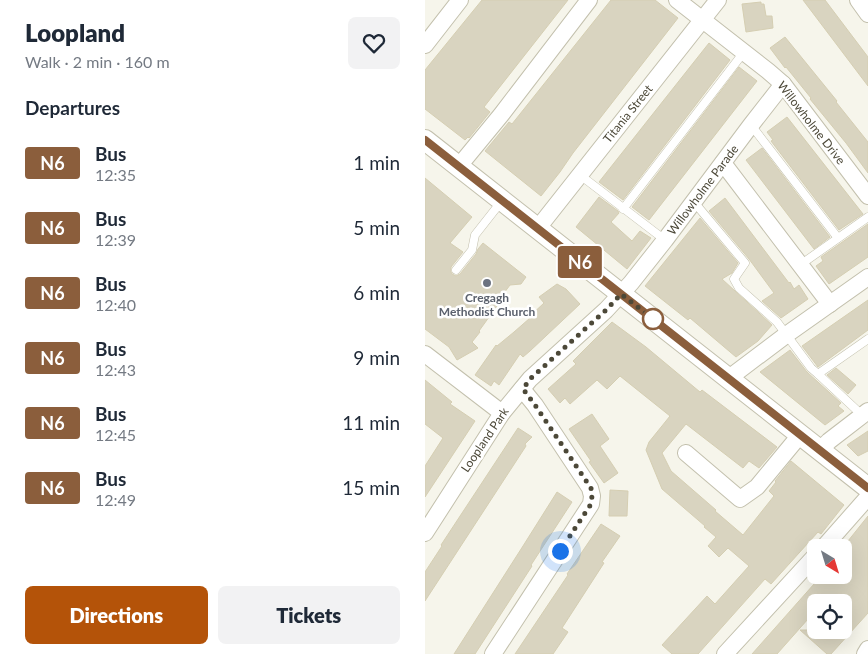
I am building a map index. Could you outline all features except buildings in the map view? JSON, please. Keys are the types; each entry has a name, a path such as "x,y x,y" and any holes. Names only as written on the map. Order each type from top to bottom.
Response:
{"street":[{"path":"425,45 461,0"},
{"path":"459,166 501,115 589,0"},
{"name":"Willowholme Drive","path":"677,0 783,84 868,196"},
{"name":"Titania Street","path":"538,228 718,0"},
{"path":"858,0 868,14"},
{"name":"Willowholme Parade","path":"624,296 783,84"},
{"path":"425,140 868,488"},
{"path":"723,163 830,304"},
{"path":"729,378 868,276"},
{"name":"Loopland Park","path":"425,533 502,413 530,379 624,296"},
{"path":"425,354 502,413"},
{"path":"493,654 591,504 592,496 591,488 523,389"},
{"path":"820,450 865,413"},
{"path":"686,453 740,498 757,487 800,435"},
{"path":"831,539 868,497"},
{"path":"725,654 807,565"},
{"path":"865,654 868,649"}],"lane":[{"path":"623,209 744,52"},
{"path":"751,125 838,238"},
{"path":"579,175 665,240"},
{"path":"456,270 472,250 475,235 502,200"},
{"path":"694,202 745,263 734,279 739,288 777,322 811,368 865,413"},
{"path":"800,265 868,218"},
{"path":"818,374 868,339"}],"bus line":[{"name":"N6","path":"425,140 868,488"}],"place":[{"name":"Cregagh Methodist Church","path":"487,283"}],"route":[{"path":"560,551 591,504 591,488 523,389 530,379 621,294 653,319"}]}
